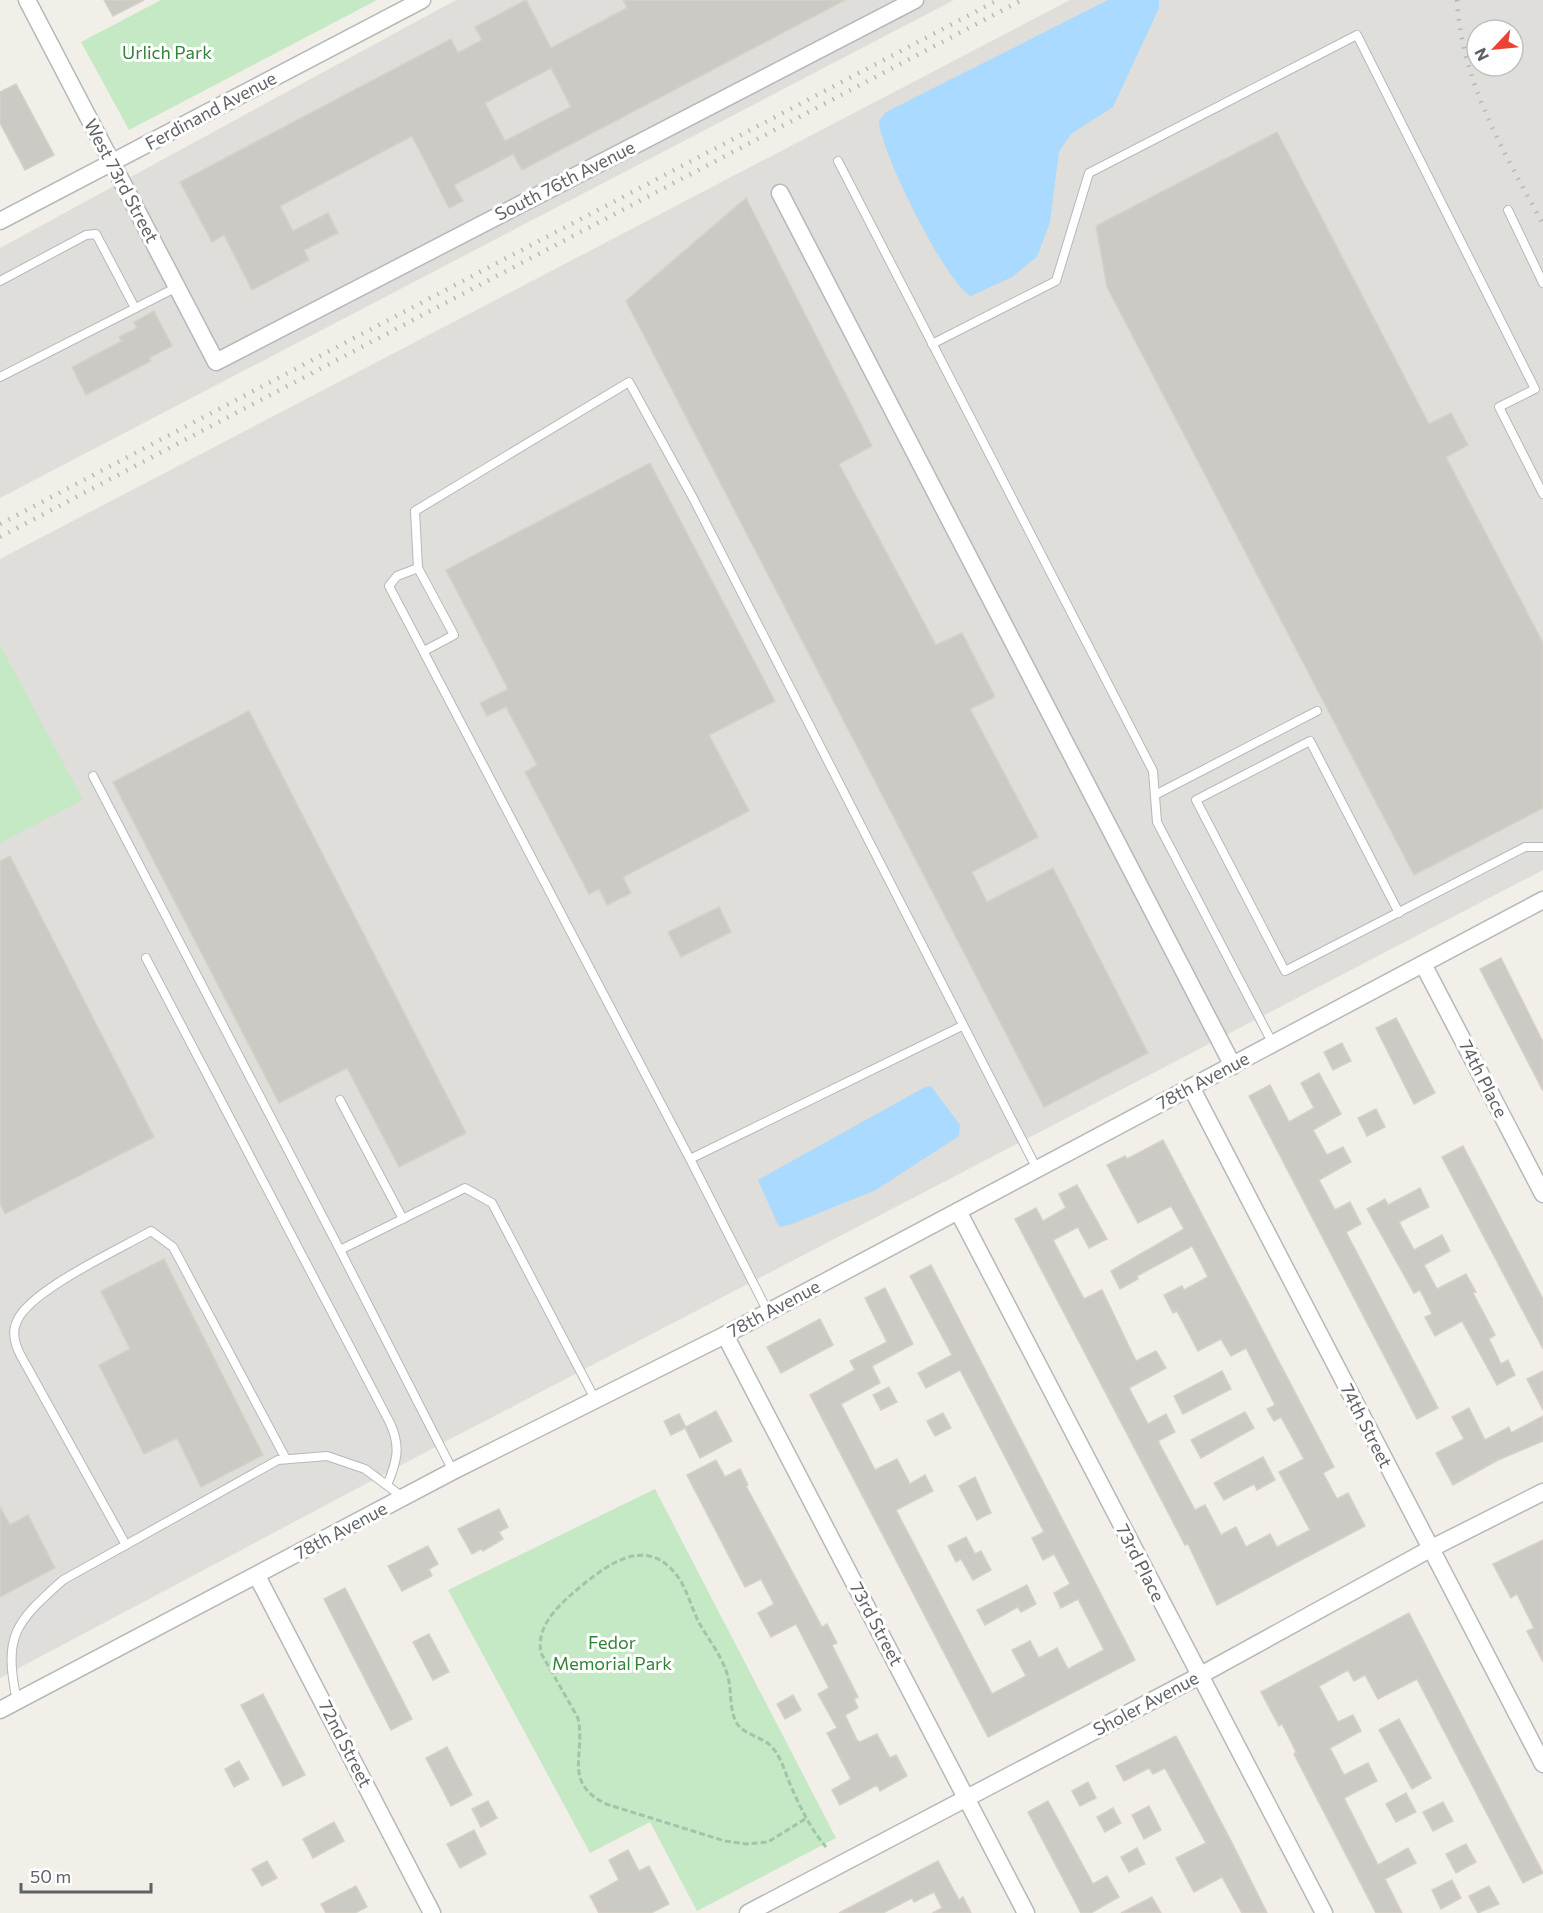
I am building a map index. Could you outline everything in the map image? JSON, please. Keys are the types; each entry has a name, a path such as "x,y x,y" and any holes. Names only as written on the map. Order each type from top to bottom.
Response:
{"street":[{"name":"West 73rd Street","path":"27,0 216,362"},
{"name":"Ferdinand Avenue","path":"0,221 422,0"},
{"name":"South 76th Avenue","path":"216,362 915,0"},
{"path":"780,193 1233,1066"},
{"name":"78th Avenue","path":"0,1710 453,1472 725,1335 1543,900"},
{"name":"74th Place","path":"1423,964 1543,1194"},
{"name":"74th Street","path":"1191,1087 1543,1764"},
{"name":"73rd Place","path":"958,1211 1324,1913"},
{"name":"73rd Street","path":"725,1335 1026,1913"},
{"name":"Sholer Avenue","path":"748,1913 1199,1676 1430,1549 1543,1492"},
{"name":"72nd Street","path":"257,1576 432,1913"}],"lane":[{"path":"932,344 1056,281 1089,173 1357,35 1535,388 1499,407 1543,494"},
{"path":"838,161 1153,771 1157,822 1274,1044"},
{"path":"1508,210 1543,283"},
{"path":"0,281 86,235 96,234 135,308"},
{"path":"0,377 177,287"},
{"path":"424,651 454,636 418,568 415,511 629,382 693,498 1037,1169"},
{"path":"418,568 397,576 389,586 768,1312"},
{"path":"1155,795 1317,711"},
{"path":"1399,913 1310,741 1196,800 1285,971 1399,913 1525,847 1543,847"},
{"path":"93,776 453,1472"},
{"path":"146,958 394,1432 398,1457 387,1485"},
{"path":"690,1159 962,1026"},
{"path":"340,1100 403,1219"},
{"path":"340,1250 465,1188 492,1203 596,1401"},
{"path":"126,1545 21,1356 15,1344 14,1333 17,1320 26,1306 51,1287 152,1231 173,1247 286,1459"},
{"path":"17,1701 10,1666 12,1643 22,1621 63,1580 278,1460 327,1456 365,1469 404,1498"}],"path":[{"path":"805,1819 768,1842 738,1843 606,1804 591,1796 580,1780 577,1766 580,1728 578,1718 541,1653 539,1642 542,1630 559,1606 624,1558 639,1553 655,1557 669,1566 681,1581 703,1630 722,1661 728,1676 732,1712 737,1724 772,1747 805,1819 826,1847"}],"shaded area":[{"path":"456,0 954,0 0,498 0,248"},
{"path":"1070,0 1543,0 1543,870 456,1436 0,1678 0,559"}],"green space":[{"name":"Urlich Park","path":"161,0 377,0 129,130 81,42"},
{"path":"0,645 83,800 0,843"},
{"name":"Fedor Memorial Park","path":"655,1489 836,1838 697,1911 650,1822 590,1853 448,1590"}],"water":[{"path":"1108,0 1159,0 1159,8 1113,107 1071,134 1059,152 1050,222 1037,257 1012,277 971,296 960,287 946,268 916,215 890,158 879,121 886,112"},
{"path":"931,1086 960,1125 959,1136 876,1190 792,1224 781,1227 778,1225 758,1180 925,1087"}],"building":[{"path":"104,0 144,0 113,16"},
{"path":"526,0 551,48 627,8 623,0 845,0 522,170 513,154 454,185 463,201 449,208 412,136 280,206 293,231 328,213 338,233 304,250 309,260 252,290 224,235 212,242 180,182 451,39 458,53 482,40 475,27","holes":["551,68 571,107 505,141 485,103"]},
{"path":"16,84 54,155 25,170 0,123 0,92"},
{"path":"1277,132 1429,424 1451,413 1468,445 1446,457 1543,643 1543,808 1414,875 1107,287 1096,226"},
{"path":"746,198 872,446 839,464 936,645 962,633 995,697 970,709 1038,837 972,872 987,902 1053,868 1148,1053 1044,1107 626,301"},
{"path":"154,311 172,346 149,358 151,361 86,395 72,367 122,341 119,337 137,328 134,322"},
{"path":"650,463 775,701 709,735 749,811 623,877 631,893 607,905 599,889 589,894 525,772 537,765 506,707 487,716 480,703 508,689 446,570"},
{"path":"249,711 466,1133 399,1167 347,1068 279,1103 113,782"},
{"path":"10,856 154,1137 5,1214 0,1203 0,861"},
{"path":"719,907 731,932 681,957 668,932"},
{"path":"1501,958 1543,1042 1543,1091 1480,969"},
{"path":"1396,1018 1435,1093 1414,1104 1376,1028"},
{"path":"1342,1043 1351,1061 1333,1070 1324,1052"},
{"path":"1319,1073 1341,1114 1313,1130 1327,1155 1343,1147 1351,1162 1319,1180 1335,1210 1350,1202 1361,1224 1346,1232 1438,1408 1417,1419 1249,1096 1270,1085 1289,1122 1314,1108 1301,1083"},
{"path":"1376,1109 1385,1127 1367,1136 1358,1118"},
{"path":"1163,1140 1334,1467 1323,1473 1337,1499 1348,1493 1365,1526 1217,1605 1188,1544 1185,1545 1015,1219 1036,1208 1043,1221 1066,1208 1059,1194 1077,1185 1107,1239 1089,1248 1078,1227 1053,1240 1084,1299 1102,1290 1136,1361 1156,1351 1166,1368 1129,1388 1148,1424 1166,1414 1175,1432 1158,1441 1195,1510 1205,1505 1221,1535 1236,1527 1246,1547 1270,1534 1277,1547 1310,1530 1279,1472 1304,1459 1281,1417 1274,1421 1267,1409 1275,1405 1246,1348 1231,1356 1221,1339 1198,1351 1177,1311 1173,1313 1164,1295 1182,1286 1184,1290 1208,1277 1192,1246 1137,1276 1138,1279 1120,1289 1111,1271 1184,1229 1171,1206 1138,1223 1107,1165 1125,1156 1127,1159"},
{"path":"1463,1146 1543,1299 1543,1349 1442,1157"},
{"path":"1420,1188 1429,1207 1399,1222 1414,1250 1442,1235 1450,1251 1424,1265 1437,1289 1466,1274 1476,1292 1473,1293 1495,1335 1489,1339 1501,1364 1508,1360 1515,1375 1497,1385 1462,1321 1435,1336 1425,1317 1432,1314 1420,1290 1414,1293 1367,1209 1385,1199 1388,1205"},
{"path":"164,1259 263,1455 201,1487 177,1438 144,1454 99,1365 130,1349 101,1291"},
{"path":"931,1265 1135,1660 988,1737 810,1395 855,1370 850,1361 887,1342 865,1298 885,1288 913,1344 872,1366 880,1383 841,1404 875,1470 897,1459 910,1484 925,1475 933,1491 896,1510 992,1694 1026,1676 1012,1650 1030,1641 1039,1658 1057,1648 1068,1669 1104,1650 1078,1599 1061,1608 1054,1593 1070,1584 1054,1554 1043,1560 1032,1538 1044,1532 960,1370 926,1388 918,1373 952,1355 910,1276"},
{"path":"820,1319 833,1345 781,1373 767,1347"},
{"path":"1222,1371 1231,1389 1183,1414 1174,1396"},
{"path":"1543,1371 1543,1410 1527,1379"},
{"path":"889,1387 897,1402 881,1410 873,1395"},
{"path":"1469,1408 1485,1440 1509,1427 1511,1433 1543,1416 1543,1441 1498,1460 1453,1485 1436,1453 1464,1439 1452,1417"},
{"path":"716,1411 732,1441 700,1458 685,1428 671,1435 664,1421 679,1414 686,1427"},
{"path":"1245,1412 1254,1428 1201,1458 1191,1440"},
{"path":"943,1413 951,1428 935,1436 927,1421"},
{"path":"1263,1457 1275,1480 1257,1490 1254,1484 1224,1500 1214,1483"},
{"path":"716,1460 725,1477 740,1469 748,1485 746,1486 822,1627 827,1624 837,1643 832,1645 858,1697 854,1699 858,1708 845,1715 857,1740 860,1742 877,1734 890,1758 896,1755 907,1776 880,1791 877,1785 840,1805 832,1790 851,1779 827,1733 837,1728 818,1694 829,1688 796,1624 771,1637 758,1613 774,1604 761,1579 745,1587 687,1475"},
{"path":"975,1477 991,1513 977,1520 959,1486"},
{"path":"0,1507 10,1525 28,1515 55,1568 0,1597"},
{"path":"499,1509 508,1527 499,1532 503,1539 483,1551 481,1549 472,1554 458,1529"},
{"path":"966,1537 975,1554 981,1551 991,1570 973,1580 961,1559 956,1562 948,1546"},
{"path":"1543,1540 1543,1662 1527,1631 1534,1628 1517,1594 1511,1598 1493,1564"},
{"path":"428,1546 438,1564 429,1569 432,1576 402,1591 388,1566"},
{"path":"1027,1585 1036,1604 1021,1612 1018,1607 985,1625 977,1610"},
{"path":"345,1588 412,1719 391,1730 324,1599"},
{"path":"1409,1613 1543,1873 1523,1883 1417,1679 1378,1699 1365,1675 1354,1681 1348,1670 1319,1686 1338,1722 1353,1715 1361,1731 1330,1748 1344,1775 1368,1763 1377,1781 1344,1798 1378,1865 1408,1848 1416,1863 1385,1879 1402,1913 1376,1913 1294,1754 1296,1752 1282,1724 1279,1726 1261,1692"},
{"path":"429,1634 449,1672 433,1680 413,1642"},
{"path":"263,1694 305,1775 283,1786 241,1705"},
{"path":"793,1695 801,1710 785,1719 777,1704"},
{"path":"1399,1719 1431,1778 1412,1789 1379,1730"},
{"path":"1176,1736 1267,1913 1242,1913 1222,1877 1194,1892 1176,1858 1206,1843 1165,1768 1153,1774 1149,1768 1124,1781 1116,1766"},
{"path":"447,1747 472,1795 451,1806 426,1758"},
{"path":"239,1761 249,1779 234,1787 225,1769"},
{"path":"1088,1782 1096,1798 1080,1806 1072,1791"},
{"path":"1406,1793 1416,1812 1396,1822 1386,1804"},
{"path":"488,1801 497,1818 481,1827 472,1809"},
{"path":"1048,1801 1093,1884 1107,1876 1119,1897 1091,1913 1081,1913 1028,1812"},
{"path":"1443,1802 1453,1821 1433,1831 1423,1812"},
{"path":"1149,1806 1161,1830 1144,1839 1132,1815"},
{"path":"1113,1808 1121,1823 1105,1832 1097,1817"},
{"path":"334,1822 344,1841 313,1858 303,1839"},
{"path":"474,1830 486,1854 460,1868 447,1844"},
{"path":"1466,1844 1476,1862 1456,1873 1446,1854"},
{"path":"1137,1848 1145,1864 1129,1872 1121,1857"},
{"path":"628,1850 639,1871 649,1866 669,1904 651,1913 599,1913 590,1896 619,1880 609,1860"},
{"path":"267,1861 277,1878 262,1886 252,1869"},
{"path":"938,1861 959,1900 963,1897 971,1913 933,1913 942,1908 934,1892 914,1902 912,1898 883,1913 839,1913"},
{"path":"1452,1880 1461,1898 1441,1909 1432,1890"},
{"path":"356,1886 367,1907 355,1913 326,1913 321,1904"},
{"path":"1489,1886 1499,1904 1478,1913 1469,1896"},
{"path":"1152,1897 1161,1913 1121,1913"}],"railway":[{"path":"0,524 998,0"},
{"path":"0,537 1022,0"},
{"path":"1457,0 1467,60 1476,89 1500,144 1543,224"}]}
